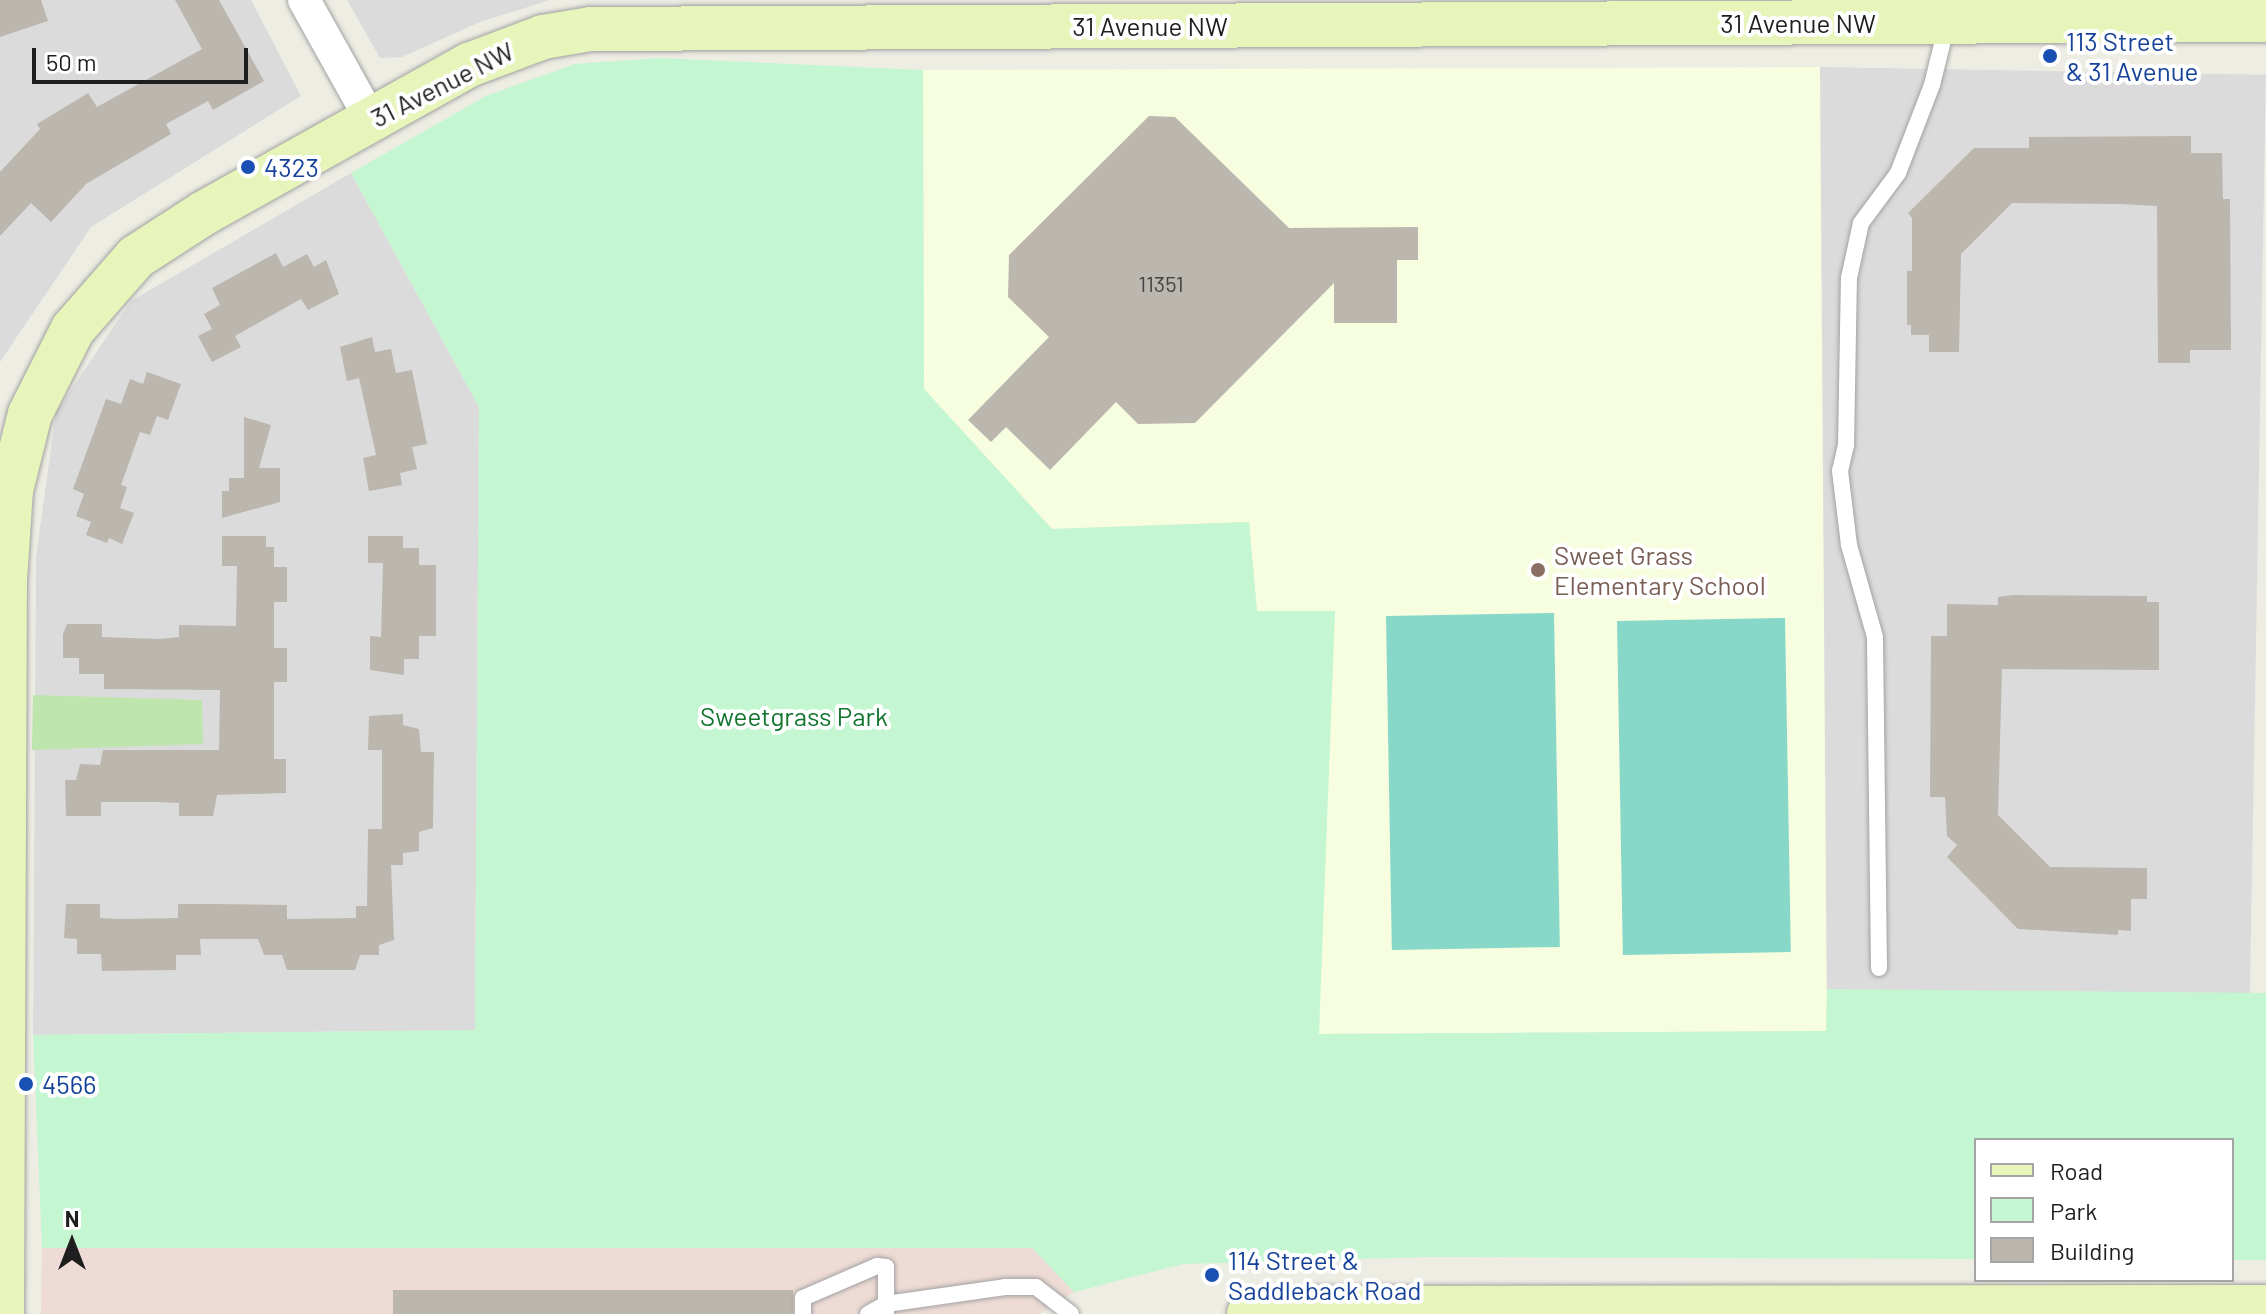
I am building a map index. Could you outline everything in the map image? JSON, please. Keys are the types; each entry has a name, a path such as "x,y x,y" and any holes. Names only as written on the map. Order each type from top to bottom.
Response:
{"street":[{"path":"304,0 371,120"},
{"name":"31 Avenue NW","path":"2,1314 5,580 11,490 30,414 49,369 104,288 136,257 168,235 497,52 591,29 1842,12 1947,22 2266,20"},
{"path":"1249,1314 2266,1307"}],"lane":[{"path":"1879,968 1875,637 1849,545 1840,471 1846,446 1849,278 1861,223 1898,173 1932,85 1947,22"},
{"path":"803,1314 803,1298 877,1266 886,1267 886,1309"},
{"path":"868,1314 1036,1287 1071,1314"}],"shaded area":[{"path":"0,0 251,0 301,96 91,227 0,362"},
{"path":"347,0 550,0 480,22 402,57 380,58"},
{"path":"1820,67 2266,75 2250,997 1804,989"},
{"name":"Sweet Grass Elementary School","path":"1820,67 1827,1031 1319,1034 1257,611 1249,522 1052,529 924,389 923,70"},
{"path":"351,173 479,407 475,1030 33,1035 36,557 56,412 131,301"},
{"path":"1554,613 1560,947 1392,950 1386,616"},
{"path":"1785,618 1791,952 1623,955 1617,621"},
{"path":"42,1248 1032,1248 1074,1292 1040,1314 41,1314"}],"green space":[{"name":"Sweetgrass Park","path":"660,58 923,70 924,389 1052,529 1249,522 1257,611 1335,611 1319,1034 1826,1031 1827,989 2266,993 2266,1260 2234,1260 2234,1138 1974,1138 1974,1259 1427,1257 1183,1264 1074,1292 1032,1248 42,1248 33,1035 475,1030 479,407 351,173 486,96 575,64"},
{"path":"33,695 202,700 203,744 32,750"}],"building":[{"path":"0,0 41,0 48,21 0,37"},
{"path":"175,0 219,0 264,81 213,110 208,101 166,124 171,134 86,184 51,222 31,203 0,236 0,172 40,129 37,124 88,93 97,107 202,49"},
{"path":"1149,116 1175,117 1289,228 1418,227 1418,260 1397,260 1397,323 1334,323 1334,283 1195,423 1138,424 1116,402 1050,470 1006,427 991,442 968,420 1049,337 1008,297 1009,255"},
{"path":"2191,136 2191,153 2222,153 2223,199 2230,199 2231,350 2190,350 2190,363 2158,363 2157,206 2121,204 2012,203 1961,254 1959,352 1929,352 1929,335 1911,335 1911,325 1907,325 1907,271 1912,271 1912,218 1908,213 1974,148 2029,148 2029,137"},
{"path":"276,253 283,267 307,254 314,267 326,260 339,294 308,310 301,299 235,336 241,347 212,362 198,336 212,329 204,314 220,305 212,288"},
{"path":"372,337 375,352 391,349 396,373 412,370 427,444 412,447 417,469 400,473 402,485 369,491 363,458 376,455 359,378 347,381 340,347"},
{"path":"147,372 181,384 168,420 157,416 150,435 140,432 121,485 127,487 120,508 134,513 122,544 109,538 107,543 86,535 91,522 76,516 84,494 73,489 106,399 121,404 130,379 143,384"},
{"path":"244,417 271,425 259,468 280,468 280,502 222,518 222,491 229,491 229,478 244,478"},
{"path":"222,536 266,536 266,547 274,547 274,567 287,567 287,602 274,602 274,648 287,648 287,682 274,682 274,759 286,759 286,793 217,795 213,816 179,816 179,803 101,802 101,816 66,816 65,780 76,780 80,764 100,765 103,750 219,750 220,690 104,689 104,674 79,674 79,658 63,658 63,634 67,624 102,624 102,637 160,639 179,637 179,625 236,626 237,566 222,566"},
{"path":"368,536 403,536 403,548 419,548 419,565 436,565 436,636 419,636 419,659 404,659 404,675 370,670 370,636 381,637 383,563 368,563"},
{"path":"2147,596 2147,602 2159,602 2159,670 2002,669 1998,815 2050,867 2147,868 2147,899 2131,899 2131,931 2118,930 2118,935 2018,929 1947,857 1957,845 1947,836 1945,797 1930,797 1931,636 1947,636 1947,604 1998,605 1998,597"},
{"path":"403,714 403,725 419,729 421,752 434,752 433,828 419,832 419,851 403,853 403,865 391,865 394,940 379,945 379,955 360,955 355,970 287,970 282,955 264,955 258,939 200,939 201,955 176,955 176,970 102,971 101,954 77,954 77,939 64,938 66,904 100,904 100,918 178,918 178,904 215,904 287,905 287,919 356,918 356,906 367,906 368,829 382,829 382,750 368,750 369,716"},
{"path":"393,1290 793,1290 793,1314 393,1314"}],"place":[{"name":"113 Street & 31 Avenue","path":"2050,56"},
{"name":"4323","path":"248,167"},
{"name":"Sweet Grass Elementary School","path":"1538,570"},
{"name":"4566","path":"26,1084"},
{"name":"114 Street & Saddleback Road","path":"1212,1275"}]}
